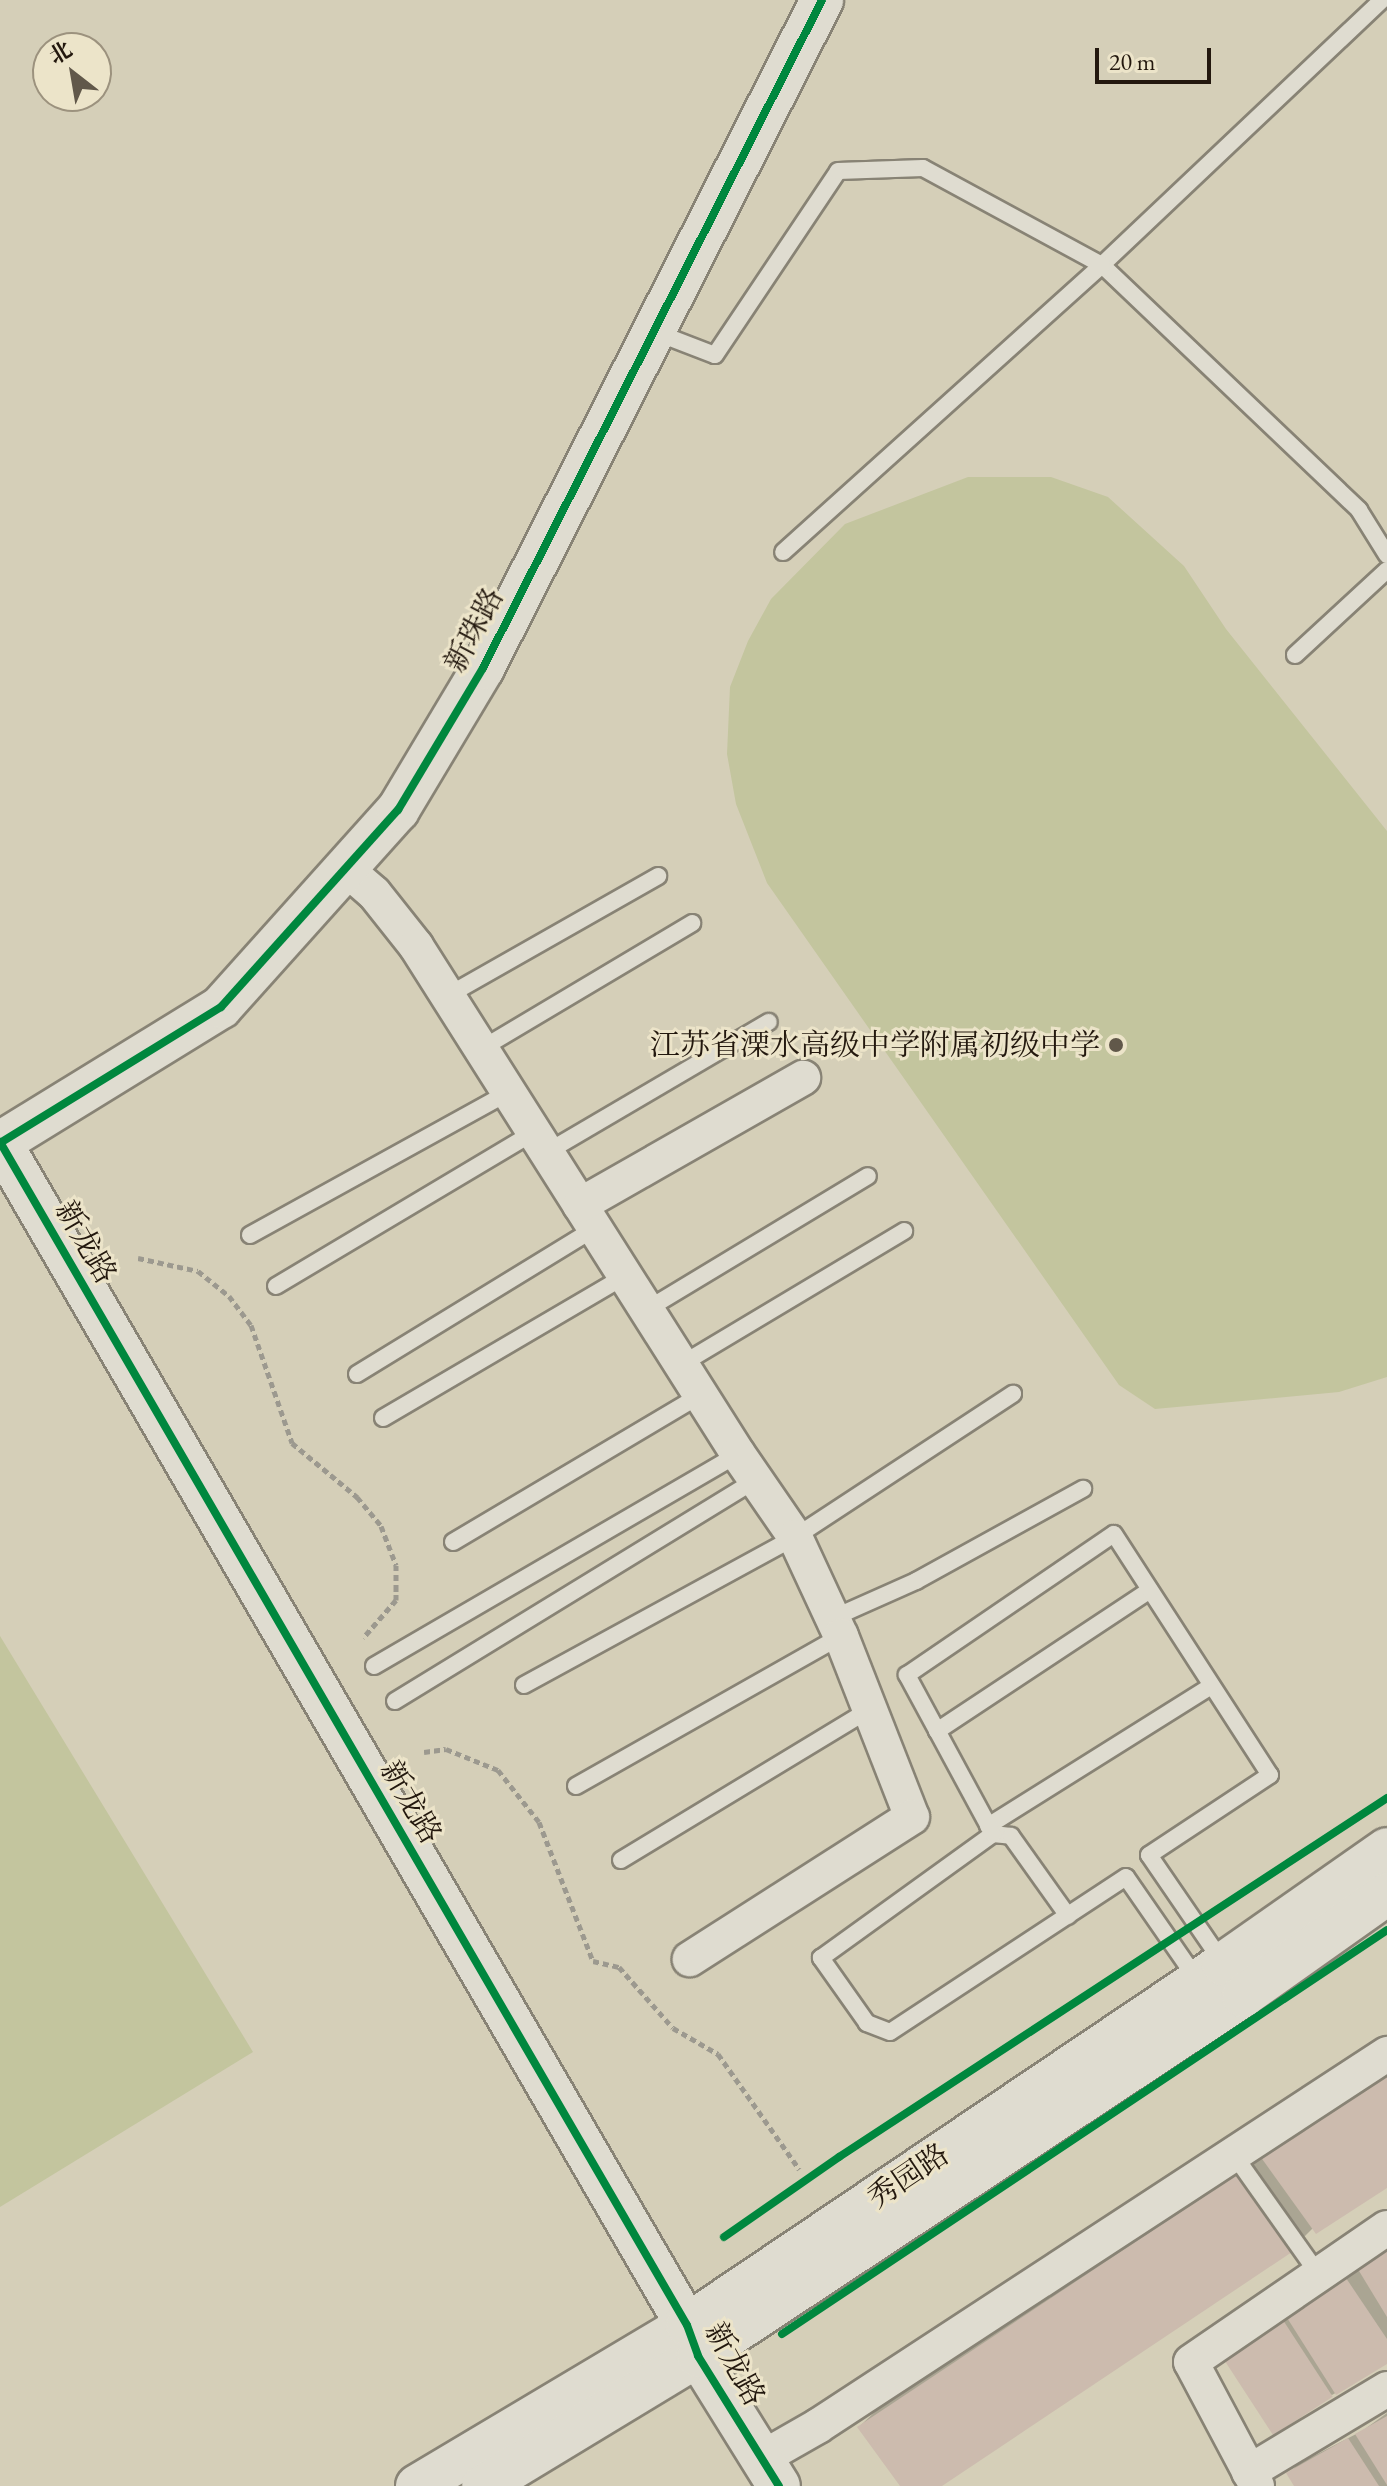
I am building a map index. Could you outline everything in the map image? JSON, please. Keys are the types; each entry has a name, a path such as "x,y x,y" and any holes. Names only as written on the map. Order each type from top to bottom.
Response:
{"street":[{"name":"新珠路","path":"0,1143 221,1007 398,810 483,668 822,0"},
{"path":"345,868 374,893 416,946 646,1310 795,1537 837,1627 912,1817 690,1959"},
{"path":"588,1216 803,1078"},
{"name":"新龙路","path":"0,1143 770,2472"},
{"name":"秀园路","path":"1221,1988 1387,1849"},
{"name":"秀园路","path":"483,2486 692,2340 1221,1988 1387,1894"},
{"path":"770,2472 818,2426 1387,2054"},
{"path":"1387,2228 1191,2362 1253,2479 1387,2389"},
{"name":"秀园路","path":"417,2486 692,2340"}],"lane":[{"path":"783,552 1102,265 1382,0"},
{"path":"654,331 715,355 838,171 923,168 1102,265 1359,510 1387,555"},
{"path":"1295,655 1387,570"},
{"path":"447,996 658,876"},
{"path":"481,1049 692,923"},
{"path":"276,1286 769,1022"},
{"path":"250,1235 509,1092"},
{"path":"646,1310 868,1176"},
{"path":"357,1374 588,1216"},
{"path":"682,1364 904,1231"},
{"path":"383,1418 625,1276"},
{"path":"524,1685 795,1537 1013,1394"},
{"path":"453,1542 701,1395"},
{"path":"374,1666 747,1467"},
{"path":"395,1701 747,1467"},
{"path":"576,1786 837,1627 1083,1489"},
{"path":"1068,1916 1011,1836 990,1830 907,1675 1114,1534 1270,1775 1149,1855 1186,1910 1221,1988"},
{"path":"937,1731 1150,1590"},
{"path":"1211,1686 990,1830 821,1958 867,2023 890,2032 1126,1877 1160,1927 1221,1988"},
{"path":"621,1860 870,1709"},
{"path":"1234,2155 1319,2275"}],"path":[{"path":"138,1258 198,1271 229,1296 251,1325 292,1443 357,1497 381,1526 396,1565 396,1600 360,1642"},
{"path":"424,1752 446,1749 498,1770 539,1822 593,1961 619,1967 673,2028 718,2054 799,2169"}],"green space":[{"path":"968,477 1051,477 1108,497 1184,566 1226,629 1387,831 1387,1377 1339,1392 1155,1409 1119,1385 767,883 736,804 727,754 730,687 748,641 771,599 845,524"},
{"path":"0,1636 253,2052 0,2207"}],"building":[{"path":"1387,2072 1387,2188 1316,2234 1260,2156"},
{"path":"1236,2175 1292,2252 942,2486 900,2486 857,2427"},
{"path":"1387,2249 1387,2317 1356,2266"},
{"path":"1346,2278 1387,2339 1387,2364 1336,2395 1284,2313"},
{"path":"1281,2317 1333,2397 1273,2435 1221,2356"},
{"path":"1387,2416 1387,2485 1355,2434"},
{"path":"1348,2438 1379,2486 1294,2486 1286,2473"}],"cycle path":[{"path":"0,1143 221,1007 398,810 483,668 822,0"},
{"path":"0,1142 687,2325 698,2356 779,2486"},
{"path":"724,2237 839,2157 1387,1798"},
{"path":"782,2334 1387,1930"}],"place":[{"name":"江苏省溧水高级中学附属初级中学","path":"1116,1045"}]}
